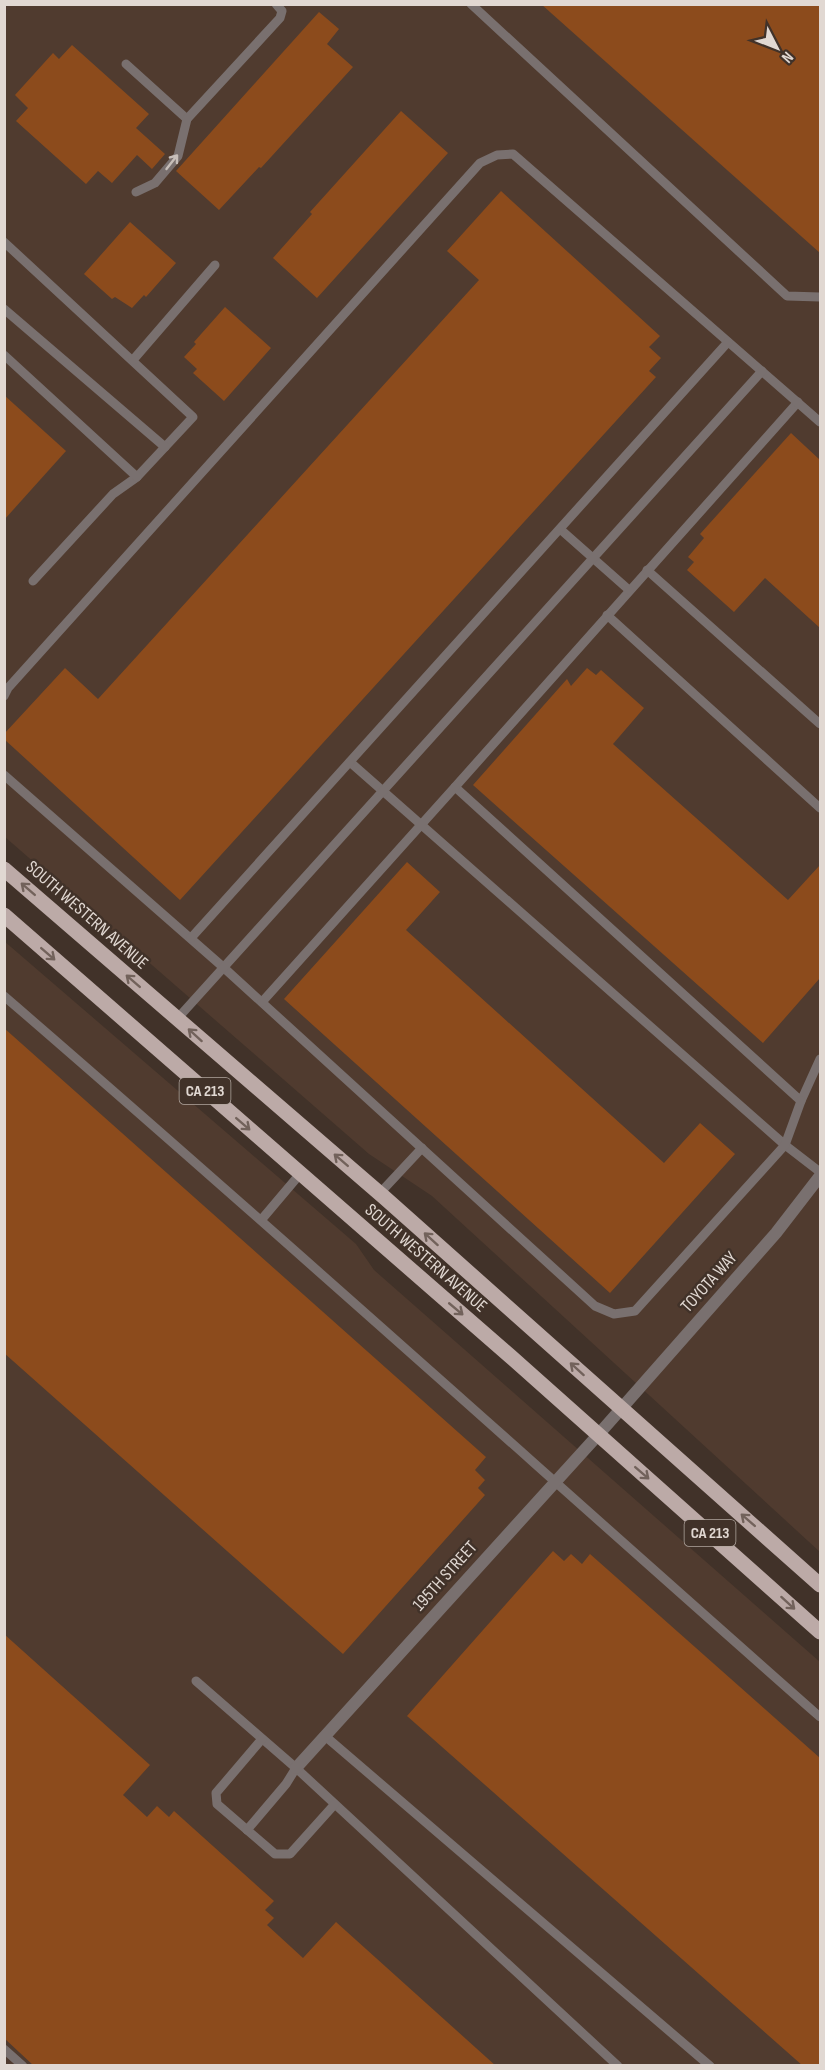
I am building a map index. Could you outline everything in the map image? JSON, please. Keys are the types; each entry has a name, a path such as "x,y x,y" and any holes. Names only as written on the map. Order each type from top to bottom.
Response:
{"main road":[{"name":"SOUTH WESTERN AVENUE","path":"4,869 380,1194 820,1585"},
{"name":"SOUTH WESTERN AVENUE","path":"7,922 510,1356 820,1632"}],"street":[{"name":"TOYOTA WAY","path":"621,1408 776,1233 820,1174"},
{"name":"195TH STREET","path":"296,1768 621,1408"}],"lane":[{"path":"136,192 155,183 178,156 187,118 280,18 282,11 276,4"},
{"path":"471,4 788,297 820,297"},
{"path":"126,64 187,118"},
{"path":"4,696 8,688 480,163 497,155 513,154 728,342 819,418"},
{"path":"4,242 194,417 137,477 113,494 33,581"},
{"path":"133,360 215,265"},
{"path":"4,309 165,447"},
{"path":"191,938 728,342"},
{"path":"4,355 137,477"},
{"path":"177,1019 762,371"},
{"path":"262,1002 798,402"},
{"path":"560,529 629,590"},
{"path":"647,570 820,724"},
{"path":"607,615 820,808"},
{"path":"350,762 820,1174"},
{"path":"4,775 191,938 595,1306 614,1314 635,1311 785,1145 820,1059"},
{"path":"455,787 801,1101"},
{"path":"4,996 262,1219 555,1482 818,1711"},
{"path":"380,1194 422,1148"},
{"path":"262,1219 300,1174"},
{"path":"196,1681 296,1768 618,2066"},
{"path":"325,1736 710,2066"},
{"path":"262,1739 216,1793 217,1804 274,1854 290,1854 334,1804"},
{"path":"247,1830 286,1784 296,1768"},
{"path":"4,2049 23,2066"}],"shaded area":[{"path":"5,5 820,5 820,1552 432,1196 369,1154 5,837"},
{"path":"4,941 356,1244 374,1270 820,1662 820,2065 5,2065"}],"building":[{"path":"541,4 820,4 820,253"},
{"path":"319,12 339,29 327,44 353,67 261,168 259,167 219,210 176,171"},
{"path":"72,45 149,114 136,128 165,154 152,169 137,155 112,183 98,171 86,184 16,121 28,108 15,95 53,53 59,59"},
{"path":"401,111 448,153 317,298 273,258 312,214 310,212"},
{"path":"501,191 660,336 649,347 661,358 649,371 656,377 180,900 4,739 4,734 65,668 98,699 479,280 447,251"},
{"path":"130,222 176,263 146,297 144,295 132,308 115,297 112,299 84,274"},
{"path":"225,307 271,348 224,401 193,373 197,369 184,357"},
{"path":"4,395 66,451 4,520"},
{"path":"791,433 820,460 820,628 765,578 734,612 687,570 694,562 688,557 704,538 700,534"},
{"path":"587,668 596,675 601,670 644,708 613,744 788,900 820,865 820,978 763,1043 473,785 567,679 571,686"},
{"path":"407,862 440,892 406,930 664,1163 700,1123 735,1154 610,1293 284,999"},
{"path":"4,1028 486,1457 475,1470 485,1480 478,1488 485,1495 343,1654 4,1353"},
{"path":"553,1551 564,1561 571,1554 582,1564 590,1554 820,1758 820,2066 803,2066 407,1716"},
{"path":"4,1634 150,1765 123,1795 147,1817 157,1806 169,1817 174,1811 274,1901 265,1910 274,1918 267,1925 303,1958 336,1922 496,2066 34,2066 4,2038"}]}
